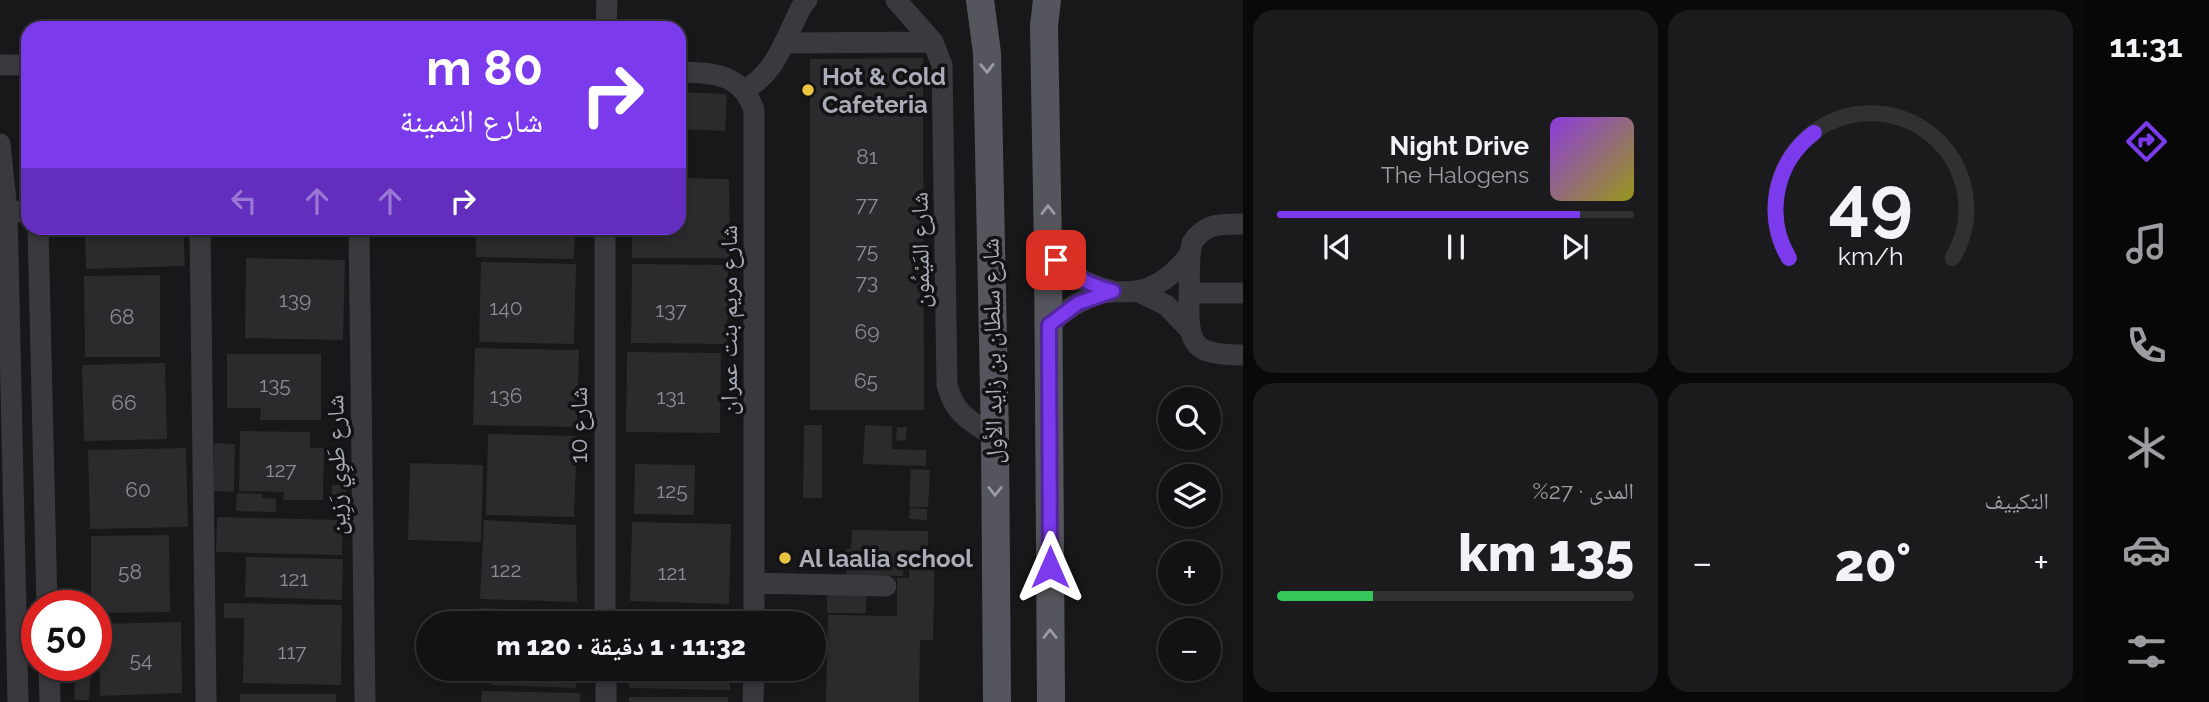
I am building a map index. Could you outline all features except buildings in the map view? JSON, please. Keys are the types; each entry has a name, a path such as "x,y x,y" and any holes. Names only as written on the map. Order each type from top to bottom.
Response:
{"main road":[{"name":"شارع سلطان بن زايد الأول","path":"980,0 987,53 997,702"},
{"path":"1048,0 1044,51 1051,702"}],"street":[{"path":"606,21 607,0"},
{"path":"686,73 720,75 744,90 755,84 785,43 807,0"},
{"name":"شارع المَيْمُون","path":"896,0 933,42 944,78 947,385 950,397 962,416 995,437"},
{"path":"785,43 933,42"},
{"path":"0,65 21,65"},
{"name":"شارع مريم بنت عمران","path":"744,90 750,100 755,121 754,611"},
{"path":"0,144 7,210 18,702"},
{"path":"7,210 21,212"},
{"path":"1189,329 1192,243 1197,234 1216,224 1243,224"},
{"path":"38,235 47,590"},
{"path":"200,235 206,702"},
{"name":"شارع طَوِي رَزِين","path":"359,235 365,702"},
{"name":"شارع 10","path":"605,611 606,235"},
{"path":"1048,249 1056,260 1076,277 1087,284 1113,291 1137,291 1167,278 1190,254"},
{"path":"1049,325 1078,303 1113,291"},
{"path":"1137,291 1166,305 1189,329 1196,344 1210,353 1243,355"},
{"path":"1189,293 1243,293"},
{"path":"754,583 886,586"},
{"path":"49,681 50,702"},
{"path":"606,681 606,702"},
{"path":"753,702 754,681"}],"place":[{"name":"Hot & Cold Cafeteria","path":"808,90"},
{"name":"Al laalia school","path":"785,558"}],"route":[{"path":"1050,567 1049,325 1078,303 1113,291 1087,284 1056,260"}]}
